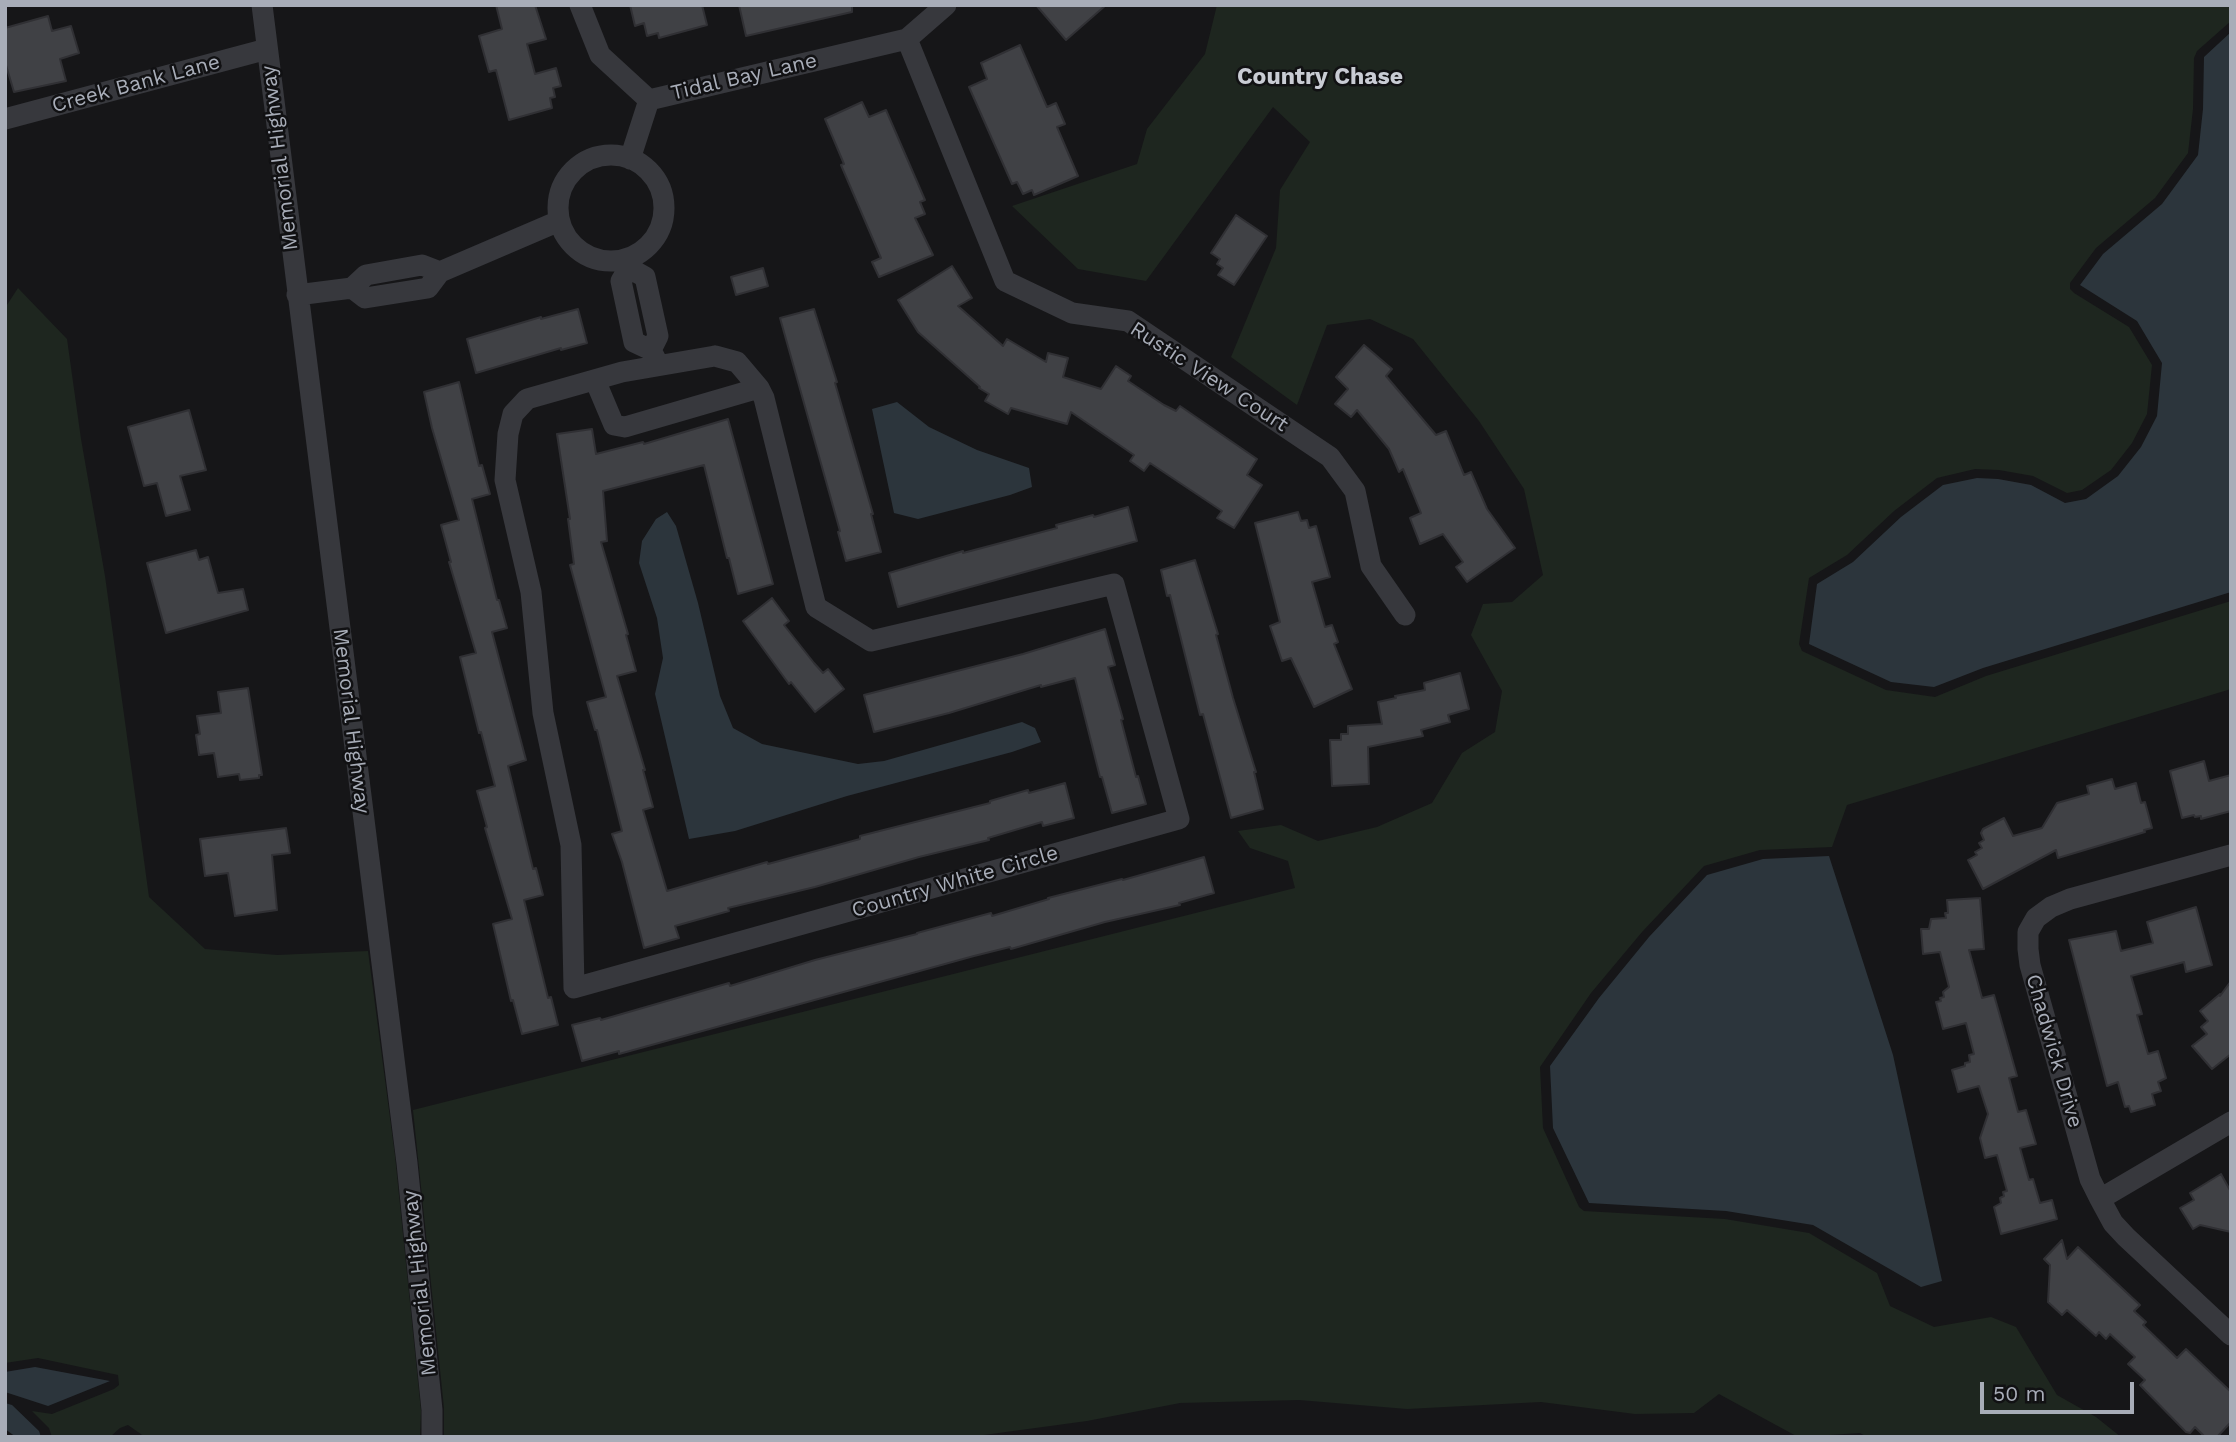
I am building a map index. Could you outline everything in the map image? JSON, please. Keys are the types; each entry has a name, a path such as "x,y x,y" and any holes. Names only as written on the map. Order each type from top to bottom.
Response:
{"street":[{"name":"Memorial Highway","path":"262,5 407,1163 432,1410 432,1437"},
{"name":"Tidal Bay Lane","path":"580,5 600,55 649,100 907,39 946,5"},
{"name":"Rustic View Court","path":"907,39 1004,281 1072,313 1128,321 1330,457 1355,491 1371,566 1405,615"},
{"name":"Creek Bank Lane","path":"5,119 267,49"},
{"path":"630,159 649,100"},
{"path":"627,263 654,239 662,224 664,207 661,189 652,173 638,162 622,155 604,154 587,160 572,170 562,185 558,203 559,221 566,237 577,250 592,258 627,263 645,278 658,337 654,357"},
{"path":"297,295 352,288 366,275 422,265 440,272 559,221"},
{"name":"Country White Circle","path":"715,356 737,362 759,388 764,398 816,607 871,641 1115,584 1179,818 574,988 571,845 543,713 531,592 505,480 508,435 513,414 527,399 595,380 654,357 715,356"},
{"path":"595,380 614,425 625,427 759,388"},
{"name":"Chadwick Drive","path":"2231,855 2070,899 2051,907 2036,918 2028,932 2030,965 2090,1179 2100,1199 2113,1223 2126,1237 2231,1335"},
{"path":"2100,1199 2231,1122"}],"shaded area":[{"path":"1217,5 2231,5 2231,21 2197,51 2194,58 2193,109 2188,153 2155,198 2096,248 2070,283 2070,289 2074,293 2129,327 2152,365 2147,414 2132,443 2111,470 2082,490 2067,493 2033,476 1999,470 1975,469 1937,478 1894,511 1847,555 1809,578 1799,644 1802,651 1886,690 1935,697 1986,676 2231,601 2231,689 1847,805 1832,847 1760,850 1704,866 1642,932 1591,993 1540,1067 1543,1128 1579,1207 1584,1211 1725,1219 1809,1233 1877,1273 1890,1306 1934,1327 1991,1317 2016,1327 2057,1395 2096,1417 2121,1437 1867,1437 1860,1433 1798,1437 1719,1394 1694,1413 1635,1414 1541,1402 1407,1409 1299,1400 1180,1403 1087,1421 969,1437 444,1437 444,1408 413,1110 1295,888 1288,861 1250,848 1238,831 1281,825 1318,841 1377,827 1432,803 1462,753 1495,732 1502,691 1471,635 1483,604 1512,602 1543,575 1524,489 1479,421 1413,339 1370,319 1327,325 1297,405 1231,357 1276,248 1280,190 1310,142 1273,107 1146,281 1078,269 1012,206 1137,164 1147,129 1205,54"},
{"path":"2231,32 2231,592 1983,668 1934,687 1891,682 1809,644 1817,584 1853,562 1901,517 1943,485 1977,478 1998,479 2031,485 2065,503 2086,499 2118,476 2141,447 2157,416 2162,363 2137,321 2080,285 2103,254 2162,204 2198,155 2203,109 2204,57"},
{"path":"18,288 67,339 105,576 149,897 205,949 277,955 368,951 395,1156 421,1411 420,1437 145,1437 128,1425 110,1437 52,1437 49,1428 32,1411 52,1414 114,1389 119,1385 118,1375 38,1358 5,1363 5,308"},
{"path":"897,402 929,427 977,450 1029,468 1032,487 918,519 894,513 872,409"},
{"path":"667,512 676,526 720,696 733,728 762,744 858,764 884,761 1022,722 1035,728 1041,742 847,796 735,831 689,839 655,694 663,658 657,618 639,563 642,541 656,519"},
{"path":"1829,856 1893,1055 1942,1281 1921,1287 1813,1225 1726,1211 1589,1203 1553,1128 1550,1066 1599,998 1649,937 1707,875 1763,859"},
{"path":"35,1367 110,1381 48,1406 5,1392 5,1372"},
{"path":"5,1403 12,1405 39,1431 41,1437 16,1437 5,1429"}],"building":[{"path":"496,5 535,5 546,39 527,44 535,74 556,68 561,86 553,88 555,97 550,98 552,108 509,120 496,70 489,72 479,36 502,29"},
{"path":"630,5 702,5 707,25 659,38 658,33 647,36 644,23 635,26"},
{"path":"739,5 852,5 852,12 746,36"},
{"path":"1036,5 1106,5 1066,40"},
{"path":"48,16 52,31 71,26 79,53 60,59 66,81 14,92 5,62 5,28"},
{"path":"1020,45 1047,107 1056,103 1065,124 1057,127 1078,176 1034,195 1032,190 1023,194 1017,182 1012,184 969,87 987,79 981,63"},
{"path":"862,102 869,117 886,110 925,200 920,202 925,214 915,218 933,255 879,277 872,262 881,258 841,165 844,164 825,119"},
{"path":"1236,215 1267,236 1234,285 1218,275 1223,268 1217,264 1220,259 1211,253"},
{"path":"952,266 972,298 958,306 1003,346 1007,339 1046,362 1048,353 1068,358 1063,377 1101,389 1116,366 1131,376 1128,381 1164,405 1176,411 1180,406 1257,459 1247,475 1262,485 1234,528 1217,518 1222,511 1150,463 1144,471 1130,461 1134,455 1071,412 1067,424 1011,408 1008,414 985,401 989,394 918,332 898,300"},
{"path":"763,268 768,286 736,295 731,277"},
{"path":"578,309 587,343 476,373 467,339"},
{"path":"814,309 837,382 835,383 873,514 881,552 846,561 780,318"},
{"path":"1364,345 1392,369 1386,376 1436,435 1446,431 1464,475 1471,472 1487,509 1515,548 1467,582 1456,567 1463,562 1443,534 1420,544 1410,518 1421,513 1403,469 1399,472 1389,449 1357,410 1351,417 1335,404 1348,389 1336,377"},
{"path":"459,382 479,466 482,465 490,494 472,499 497,600 507,628 492,632 526,760 508,766 533,869 536,868 543,895 524,900 548,998 551,997 558,1025 522,1034 513,1000 511,1001 493,924 512,919 477,791 495,786 460,657 476,653 441,525 459,520 424,392"},
{"path":"189,410 206,470 180,476 190,510 166,516 157,483 144,486 128,427"},
{"path":"728,419 773,584 738,594 704,465 603,491 607,541 601,542 636,671 617,676 645,770 653,807 643,810 667,891 860,839 860,836 990,803 1028,790 1029,793 1065,783 1074,818 1043,826 1042,822 988,838 989,840 728,908 729,911 675,926 679,938 644,948 612,834 622,831 597,730 587,702 606,697 570,565 574,564 570,519 557,434 592,429 596,454 643,442 644,444"},
{"path":"1128,507 1137,541 898,607 889,573"},
{"path":"1298,512 1301,521 1307,520 1309,528 1316,526 1330,577 1312,582 1325,627 1332,625 1338,642 1334,644 1352,689 1314,707 1291,658 1282,661 1270,626 1280,622 1255,523"},
{"path":"196,550 199,560 208,557 218,593 243,589 248,610 166,633 147,563"},
{"path":"1195,560 1256,772 1263,809 1231,818 1161,570"},
{"path":"772,598 789,621 784,625 814,663 823,673 828,669 844,689 815,712 791,682 789,684 743,621"},
{"path":"1105,629 1115,665 1108,667 1136,777 1138,776 1146,804 1112,813 1075,678 874,732 864,695 1023,654"},
{"path":"1460,673 1469,709 1448,715 1450,722 1421,730 1423,736 1368,747 1369,784 1332,786 1330,740 1341,740 1341,734 1348,734 1348,726 1382,724 1378,702 1425,690 1424,683"},
{"path":"248,688 262,775 259,775 259,778 240,780 239,774 218,777 214,753 199,755 197,716 221,713 218,692"},
{"path":"2204,761 2209,781 2231,775 2231,811 2201,819 2201,816 2194,815 2182,818 2170,771"},
{"path":"2112,779 2115,789 2136,783 2141,803 2145,802 2152,828 2058,858 2056,850 1983,889 1968,860 1982,848 1979,843 1984,840 1981,833 1983,829 2004,818 2013,836 2042,828 2057,803 2089,794 2087,786"},
{"path":"286,828 290,853 272,855 277,910 235,916 228,873 205,876 200,839"},
{"path":"1204,857 1214,893 1179,903 1180,905 974,956 619,1054 619,1051 582,1061 572,1025 600,1018 601,1020 729,983 730,986 815,960 991,913 992,916 1048,898"},
{"path":"1980,898 1984,949 1969,950 1982,998 1994,995 2017,1076 2009,1078 2018,1112 2026,1110 2036,1144 2020,1148 2029,1180 2033,1179 2040,1203 2052,1200 2057,1219 2001,1234 1994,1207 2001,1203 2003,1192 2007,1191 1997,1155 1985,1158 1980,1138 1988,1114 1979,1086 1958,1092 1952,1070 1965,1066 1965,1063 1970,1062 1969,1055 1974,1054 1966,1023 1943,1029 1936,1002 1941,1001 1943,992 1949,987 1940,952 1923,954 1921,929 1929,929 1931,919 1946,918 1947,900"},
{"path":"2196,907 2212,965 2186,972 2184,962 2131,976 2142,1014 2137,1015 2148,1054 2158,1051 2166,1078 2158,1082 2161,1091 2152,1094 2155,1105 2131,1112 2129,1106 2125,1107 2118,1082 2107,1086 2069,940 2116,931 2121,951 2153,943 2147,922"},
{"path":"2231,981 2231,1054 2212,1069 2192,1046 2207,1034 2201,1027 2208,1021 2200,1011 2220,996"},
{"path":"2221,1174 2231,1192 2231,1232 2200,1225 2193,1229 2180,1208 2194,1200 2190,1193"},
{"path":"2062,1240 2067,1259 2078,1247 2140,1305 2134,1311 2146,1322 2143,1325 2177,1358 2186,1349 2231,1392 2231,1422 2217,1437 2205,1437 2195,1427 2190,1433 2186,1432 2140,1385 2145,1380 2128,1364 2135,1357 2110,1334 2106,1339 2099,1332 2096,1336 2067,1310 2062,1315 2048,1302 2050,1265 2044,1259"}],"district":[{"name":"Country Chase","path":"1320,77"}]}
